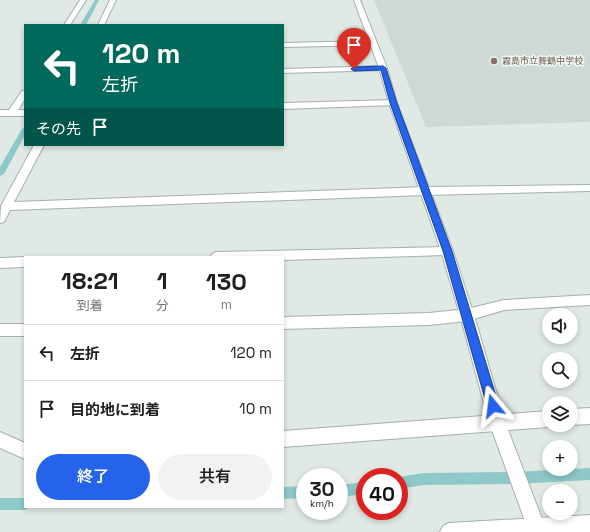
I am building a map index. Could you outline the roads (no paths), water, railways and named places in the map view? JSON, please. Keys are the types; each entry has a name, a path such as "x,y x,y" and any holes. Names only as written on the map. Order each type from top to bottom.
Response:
{"street":[{"path":"68,24 83,0"},
{"path":"101,24 113,0"},
{"path":"357,0 383,68 393,103 447,251 500,428 538,530"},
{"path":"284,45 373,43"},
{"path":"284,71 383,68"},
{"path":"1,115 19,113 24,96"},
{"path":"284,106 393,103"},
{"path":"0,219 38,146"},
{"path":"6,206 425,191 590,188"},
{"path":"254,256 447,251"},
{"path":"0,263 24,262"},
{"path":"284,323 429,319 467,315 504,305 590,300"},
{"path":"0,330 24,330"},
{"path":"578,417 590,416"},
{"path":"284,439 500,428 542,419"},
{"path":"0,440 24,451"},
{"path":"449,532 538,530 590,524"}],"waterway":[{"path":"84,24 97,0"},
{"path":"0,174 24,131"},
{"path":"408,482 424,479 515,478 590,474"},
{"path":"348,490 356,489"},
{"path":"284,493 296,492"},
{"path":"0,504 24,504"}],"place":[{"name":"霧島市立舞鶴中学校","path":"494,61"}]}
